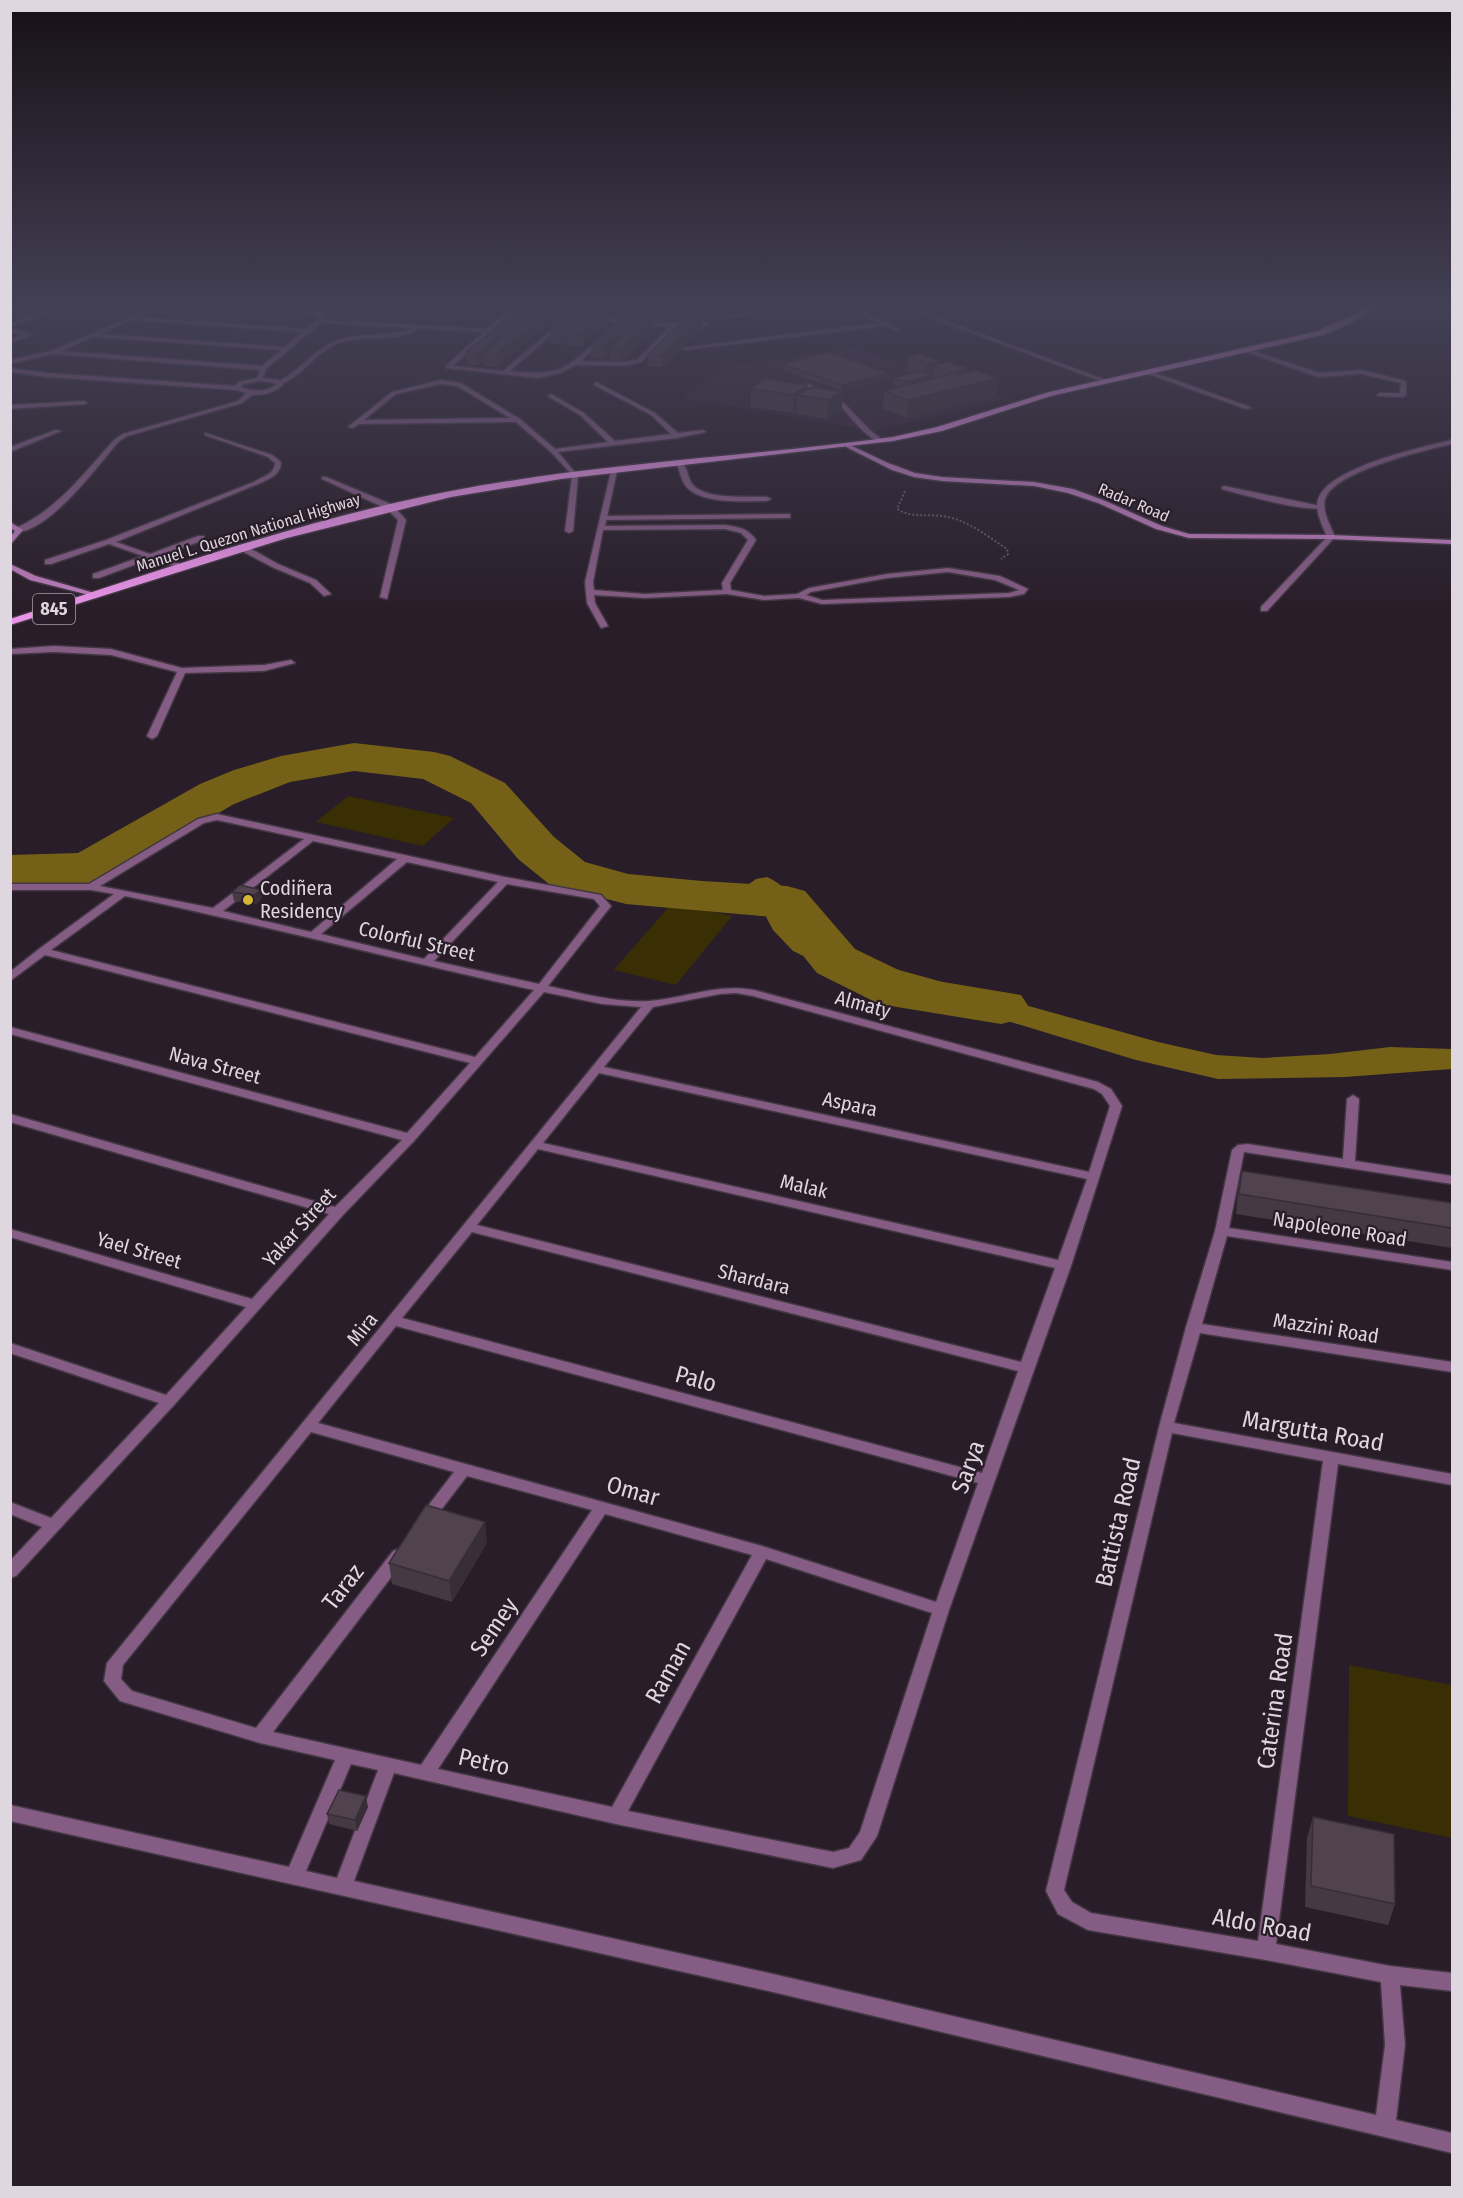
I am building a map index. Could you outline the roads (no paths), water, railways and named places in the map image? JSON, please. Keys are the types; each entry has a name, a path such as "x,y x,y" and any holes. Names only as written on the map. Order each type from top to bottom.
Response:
{"main road":[{"name":"Manuel L. Quezon National Highway","path":"10,622 97,595 178,566 299,529 390,507 454,494 575,476 881,441 939,429 1003,409"}],"street":[{"path":"10,543 19,530 35,524 55,508 116,441 126,435 217,409"},
{"path":"351,427 374,409"},
{"path":"500,409 518,420 553,451 575,476 568,531"},
{"path":"572,409 582,414 613,443"},
{"path":"643,409 653,414 677,436"},
{"path":"846,409 881,441"},
{"path":"357,422 518,420"},
{"path":"10,450 58,431"},
{"path":"553,451 703,432"},
{"path":"48,562 109,542 256,483 273,474 278,468 278,462 270,456 207,434"},
{"path":"1264,609 1331,537 1321,507 1322,495 1328,488 1353,472 1422,448 1452,442"},
{"name":"Radar Road","path":"848,446 896,469 915,475 1028,484 1068,490 1099,500 1167,531 1190,536 1331,537 1452,542"},
{"path":"680,463 690,486 697,491 732,498 767,499"},
{"path":"604,626 591,603 589,582 614,471"},
{"path":"324,478 390,507 402,520 384,597"},
{"path":"1224,488 1296,504 1321,507"},
{"path":"604,518 787,516"},
{"path":"10,524 19,530"},
{"path":"600,528 713,527 742,530 752,540 726,583 727,592"},
{"path":"96,576 201,538"},
{"path":"109,542 178,566"},
{"path":"241,547 289,572 316,581 327,594"},
{"path":"10,566 33,578 97,595"},
{"path":"591,592 645,596 727,592 764,598 799,596 822,602 846,602 1009,595 1024,589 997,578 948,570 923,571 809,590 802,592 799,596"},
{"path":"10,652 54,649 111,652 182,671 264,668 291,663"},
{"path":"152,736 182,671"},
{"path":"91,887 201,821 217,817 505,880"},
{"path":"215,912 310,838"},
{"path":"313,935 405,858"},
{"path":"426,963 505,880"},
{"name":"Yakar Street","path":"10,1572 169,1401 338,1212 410,1138 542,987 606,906 597,897 505,880"},
{"name":"Colorful Street","path":"10,887 91,887 123,893 215,912 426,963 602,1000"},
{"path":"10,978 123,893"},
{"path":"43,951 477,1061"},
{"name":"Almaty","path":"602,1000 649,1004 720,991 736,990 754,993 1070,1077 1098,1086 1110,1093"},
{"name":"Mira","path":"112,1682 115,1663 649,1004"},
{"name":"Nava Street","path":"10,1030 410,1138"},
{"name":"Aspara","path":"596,1069 1094,1177"},
{"name":"Sarya","path":"855,1854 868,1836 941,1610 1094,1177 1116,1106 1110,1093"},
{"path":"1353,1099 1349,1164 1452,1180"},
{"path":"10,1118 338,1212"},
{"name":"Malak","path":"536,1145 1064,1266"},
{"name":"Battista Road","path":"1065,1908 1055,1891 1166,1427 1222,1231 1238,1150 1242,1148 1349,1164"},
{"name":"Shardara","path":"470,1227 1028,1369"},
{"name":"Napoleone Road","path":"1222,1231 1452,1266"},
{"name":"Yael Street","path":"10,1233 256,1305"},
{"name":"Palo","path":"394,1321 987,1480"},
{"name":"Mazzini Road","path":"1193,1327 1452,1367"},
{"path":"10,1348 169,1401"},
{"name":"Omar","path":"309,1426 762,1552 941,1610"},
{"name":"Margutta Road","path":"1166,1427 1452,1479"},
{"name":"Caterina Road","path":"1266,1950 1331,1458"},
{"name":"Taraz","path":"260,1736 465,1468"},
{"name":"Semey","path":"425,1774 602,1507"},
{"path":"10,1508 54,1526"},
{"name":"Raman","path":"616,1816 762,1552"},
{"name":"Petro","path":"112,1682 126,1696 260,1736 616,1816 833,1860 855,1854"},
{"path":"295,1875 346,1754"},
{"path":"343,1887 388,1765"},
{"path":"10,1813 761,1980 1452,2143"},
{"name":"Aldo Road","path":"1065,1908 1088,1921 1266,1950 1389,1975 1452,1982"},
{"path":"1385,2127 1395,2045 1389,1975"}],"waterway":[{"path":"10,870 88,868 217,794 281,770 354,757 434,766 488,793 536,848 567,873 626,889 702,897 787,902 836,961 899,992 1001,1007"}],"place":[{"name":"Codiñera Residency","path":"248,900"}]}
